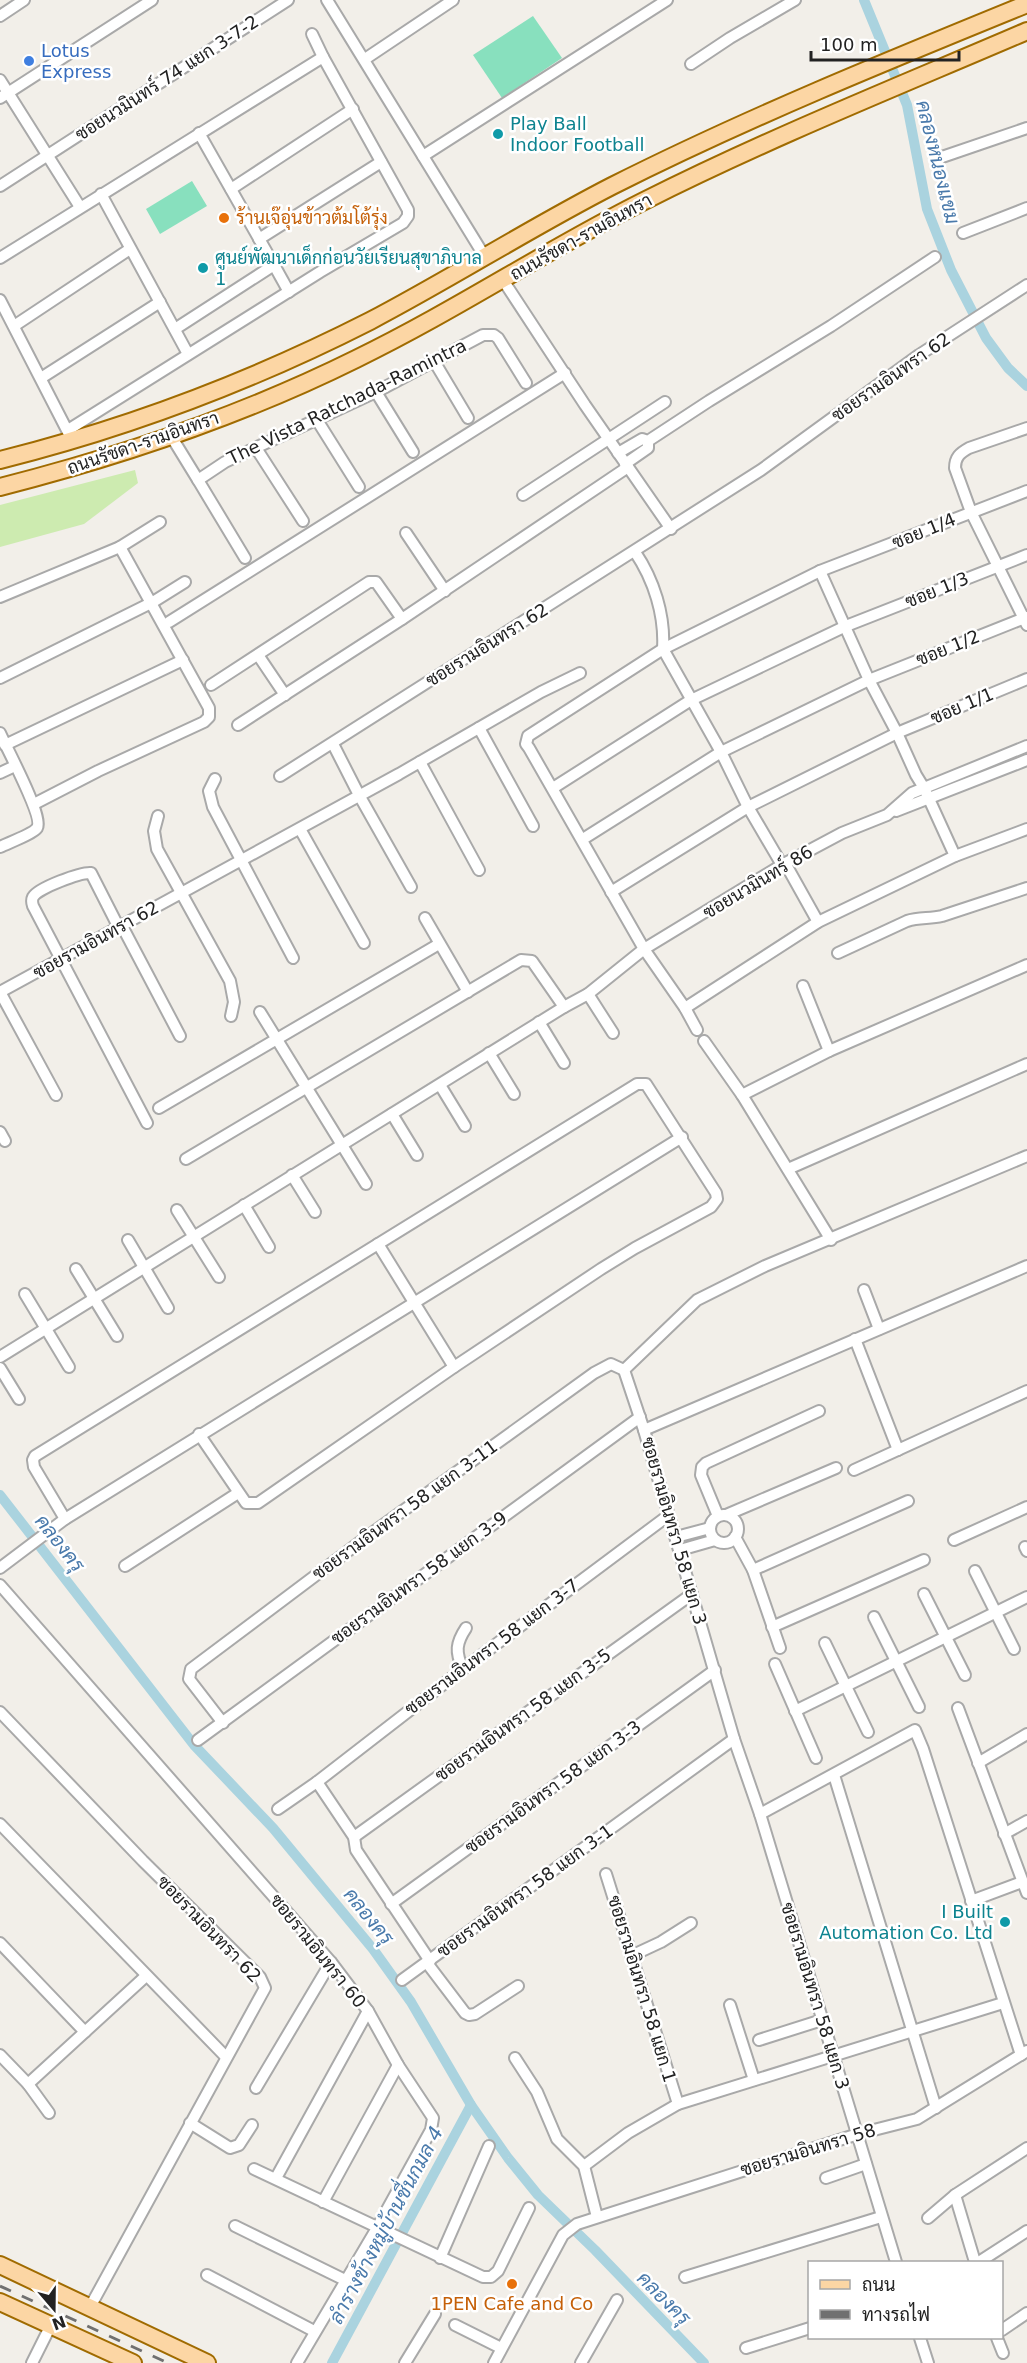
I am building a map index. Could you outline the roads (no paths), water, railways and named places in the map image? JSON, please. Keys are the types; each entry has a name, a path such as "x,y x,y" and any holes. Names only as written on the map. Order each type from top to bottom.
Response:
{"main road":[{"name":"ถนนรัชดา-รามอินทรา","path":"0,460 69,436 170,408 276,365 371,320 577,204 658,164 880,63 1027,4"},
{"name":"ถนนรัชดา-รามอินทรา","path":"0,487 171,436 292,389 431,321 645,201 744,154 1027,31"},
{"path":"0,2265 207,2363"},
{"path":"0,2302 127,2362"}],"street":[{"path":"0,16 24,0"},
{"path":"4,96 152,0"},
{"name":"ซอยนวมินทร์ 74 แยก 3-7-2","path":"0,186 288,0"},
{"path":"327,0 485,257"},
{"path":"365,59 453,0"},
{"path":"423,156 666,0"},
{"path":"691,64 795,0"},
{"path":"0,300 69,436 188,354 404,223 408,210 312,34"},
{"path":"0,258 323,57"},
{"path":"0,80 4,96 47,155 80,207"},
{"path":"231,189 353,109"},
{"path":"942,157 1027,128"},
{"path":"199,133 289,291"},
{"path":"259,239 381,162"},
{"path":"101,194 188,354"},
{"path":"963,233 1027,208"},
{"path":"14,326 130,249"},
{"path":"648,441 831,326 935,257"},
{"path":"175,329 274,265"},
{"path":"503,280 608,440 671,529"},
{"name":"ซอยรามอินทรา 62","path":"280,776 761,470 919,355 1027,285"},
{"path":"41,378 160,302"},
{"name":"The Vista Ratchada-Ramintra","path":"198,480 225,462 376,392 483,335 494,335 526,383"},
{"path":"434,361 468,418"},
{"path":"169,622 565,373"},
{"path":"376,392 413,452"},
{"path":"523,495 665,402"},
{"path":"317,420 359,487"},
{"path":"1026,620 971,512 955,468 955,461 960,453 969,448 1027,428"},
{"path":"171,436 245,558"},
{"path":"618,453 642,439 648,441"},
{"path":"238,725 402,620 628,467 648,448 648,441"},
{"path":"256,448 303,521"},
{"name":"ซอย 1/4","path":"697,1030 685,1008 644,949 611,892 583,839 526,744 528,736 663,649 820,571 1027,491"},
{"path":"0,597 120,547 160,522"},
{"path":"406,533 445,591"},
{"path":"34,804 207,719 209,708 153,602 120,547"},
{"path":"635,552 650,580 658,603 664,637 663,649 721,752 747,807 818,922"},
{"name":"ซอย 1/3","path":"553,788 691,700 846,627 1027,555"},
{"path":"820,571 869,680 897,733 955,856"},
{"path":"0,678 153,602 184,582"},
{"path":"211,685 369,582 376,582 402,620"},
{"name":"ซอย 1/2","path":"583,839 721,752 869,680 1026,620"},
{"path":"258,655 285,695"},
{"path":"5,745 183,660"},
{"name":"ซอยรามอินทรา 62","path":"0,992 300,829 541,692 580,673"},
{"name":"ซอย 1/1","path":"611,892 747,807 897,733 1027,679"},
{"path":"479,728 533,826"},
{"path":"0,733 34,804 38,819 37,828 0,847"},
{"path":"333,744 411,886"},
{"name":"ซอยนวมินทร์ 86","path":"926,793 1027,746"},
{"name":"ซอยนวมินทร์ 86","path":"0,1357 588,993 644,949 784,864 842,833 887,815 912,793 926,793 1027,760"},
{"path":"420,762 479,870"},
{"path":"0,773 15,766"},
{"path":"215,778 209,790 213,807 293,957"},
{"path":"158,816 154,838 157,849 230,981 234,1002 231,1016"},
{"path":"300,829 364,943"},
{"path":"685,1008 818,922 955,856 1027,829"},
{"path":"147,1123 33,906 32,898 35,894 84,872 91,873 180,1036"},
{"path":"838,953 907,921 919,917 930,919 942,916 1027,888"},
{"path":"425,918 468,992"},
{"path":"159,1108 440,944"},
{"path":"186,1160 517,962 525,959 532,961 564,1007"},
{"path":"742,1095 829,1051 1027,965"},
{"path":"803,986 829,1051"},
{"path":"0,992 56,1095"},
{"path":"588,993 613,1033"},
{"path":"260,1012 366,1184"},
{"path":"539,1022 564,1063"},
{"path":"704,1041 742,1095 831,1239"},
{"path":"489,1053 514,1094"},
{"path":"788,1169 1027,1064"},
{"path":"65,1519 34,1467 35,1456 636,1084 646,1084 716,1193 715,1203 601,1269 454,1367 258,1503 246,1503 199,1434"},
{"path":"440,1085 465,1126"},
{"path":"392,1114 417,1155"},
{"path":"0,1568 40,1535 199,1434 682,1137"},
{"path":"624,1370 697,1300 765,1266 1027,1156"},
{"path":"292,1175 315,1212"},
{"path":"244,1205 269,1247"},
{"path":"177,1210 219,1277"},
{"path":"128,1240 168,1308"},
{"path":"378,1244 454,1367"},
{"path":"644,1430 1027,1266"},
{"path":"76,1269 117,1336"},
{"path":"864,1290 879,1329"},
{"path":"25,1294 69,1367"},
{"path":"855,1339 898,1450"},
{"name":"ซอยรามอินทรา 58 แยก 3-11","path":"223,1723 189,1679 191,1669 377,1529 602,1368 616,1364 624,1370"},
{"path":"0,1368 19,1399"},
{"name":"ซอยรามอินทรา 58 แยก 3","path":"624,1370 680,1550 734,1738 760,1814 896,2261"},
{"path":"854,1470 1027,1391"},
{"path":"780,1648 753,1570 735,1537 737,1524 722,1516 701,1475 702,1467 706,1463 819,1411"},
{"name":"ซอยรามอินทรา 58 แยก 3-9","path":"198,1740 640,1417"},
{"path":"715,1540 711,1534 711,1523 722,1516 836,1468"},
{"path":"125,1566 238,1493"},
{"path":"753,1570 908,1501"},
{"path":"954,1540 1027,1507"},
{"name":"ซอยรามอินทรา 58 แยก 3-7","path":"278,1809 317,1782 669,1515"},
{"path":"676,1537 710,1528"},
{"path":"680,1550 715,1540 728,1543 735,1537"},
{"path":"772,1627 924,1560"},
{"path":"975,1571 1014,1650"},
{"name":"ซอยรามอินทรา 60","path":"0,1585 331,1962 368,2011 398,2065 432,2115 434,2122 377,2228 297,2363"},
{"name":"ซอยรามอินทรา 58 แยก 3-5","path":"354,1837 692,1594"},
{"path":"924,1594 965,1675"},
{"path":"795,1711 1027,1597"},
{"path":"874,1617 919,1707"},
{"path":"463,1669 457,1658 456,1648 466,1628"},
{"path":"825,1643 868,1732"},
{"path":"775,1664 816,1758"},
{"name":"ซอยรามอินทรา 58 แยก 3-3","path":"391,1904 715,1670"},
{"path":"958,1708 1025,1888 971,1901"},
{"name":"ซอยรามอินทรา 62","path":"0,1712 142,1861 263,1982 264,1988 90,2307"},
{"path":"760,1814 915,1730 1003,2003 1024,2053"},
{"path":"978,1763 1027,1734"},
{"name":"ซอยรามอินทรา 58 แยก 3-1","path":"317,1782 354,1837 356,1850 428,1962 734,1738"},
{"path":"834,1775 936,2108"},
{"path":"1004,1834 1027,1821"},
{"path":"0,1824 226,2057"},
{"name":"ซอยรามอินทรา 58 แยก 1","path":"606,1874 678,2104"},
{"path":"631,1956 661,1942 691,1923"},
{"path":"0,1943 85,2032"},
{"path":"256,2088 331,1962"},
{"path":"402,1980 428,1962 465,2013 469,2015 518,1986"},
{"path":"28,2084 146,1976"},
{"path":"584,2166 628,2133 678,2104 1003,2003"},
{"path":"730,2005 754,2080"},
{"path":"276,2178 368,2011"},
{"path":"759,2040 822,2020"},
{"name":"ซอยรามอินทรา 58","path":"501,2348 563,2235 577,2224 858,2134 916,2119 1024,2053"},
{"path":"0,2055 28,2084 50,2113"},
{"path":"514,2058 537,2092 556,2139 584,2166 597,2217"},
{"path":"323,2202 398,2065"},
{"path":"190,2123 230,2148 239,2145 252,2125"},
{"path":"440,2258 489,2146"},
{"path":"928,2218 955,2195 1027,2148"},
{"path":"826,2178 866,2164"},
{"path":"254,2169 483,2277 494,2275 529,2208"},
{"path":"955,2195 977,2261"},
{"path":"685,2277 881,2217"},
{"path":"235,2226 345,2280"},
{"path":"979,2261 1027,2231"},
{"path":"207,2275 314,2331"},
{"path":"581,2363 617,2300"},
{"path":"1003,2329 1027,2313"},
{"path":"405,2363 435,2314"},
{"path":"32,2363 51,2325"},
{"path":"455,2325 501,2348 494,2363"},
{"path":"746,2348 808,2329"},
{"path":"921,2339 928,2363"},
{"path":"999,2339 1003,2353"}],"waterway":[{"name":"คลองหนองแขม","path":"864,0 907,105 927,209 951,270 986,338 1008,368 1027,386"},
{"name":"คลองครุ","path":"0,1495 194,1745 273,1828 373,1949 411,2002 471,2105 508,2158 538,2195 595,2250 704,2363"},
{"name":"ลำรางข้างหมู่บ้านชื่นกมล 4","path":"332,2363 471,2105"}],"railway":[{"path":"0,2286 168,2363"}],"place":[{"name":"Lotus Express","path":"29,61"},
{"name":"Play Ball Indoor Football","path":"498,134"},
{"name":"ร้านเจ๊อุ่นข้าวต้มโต้รุ่ง","path":"224,218"},
{"name":"ศูนย์พัฒนาเด็กก่อนวัยเรียนสุขาภิบาล 1","path":"203,268"},
{"name":"I Built Automation Co. Ltd","path":"1005,1922"},
{"name":"1PEN Cafe and Co","path":"512,2284"}]}
